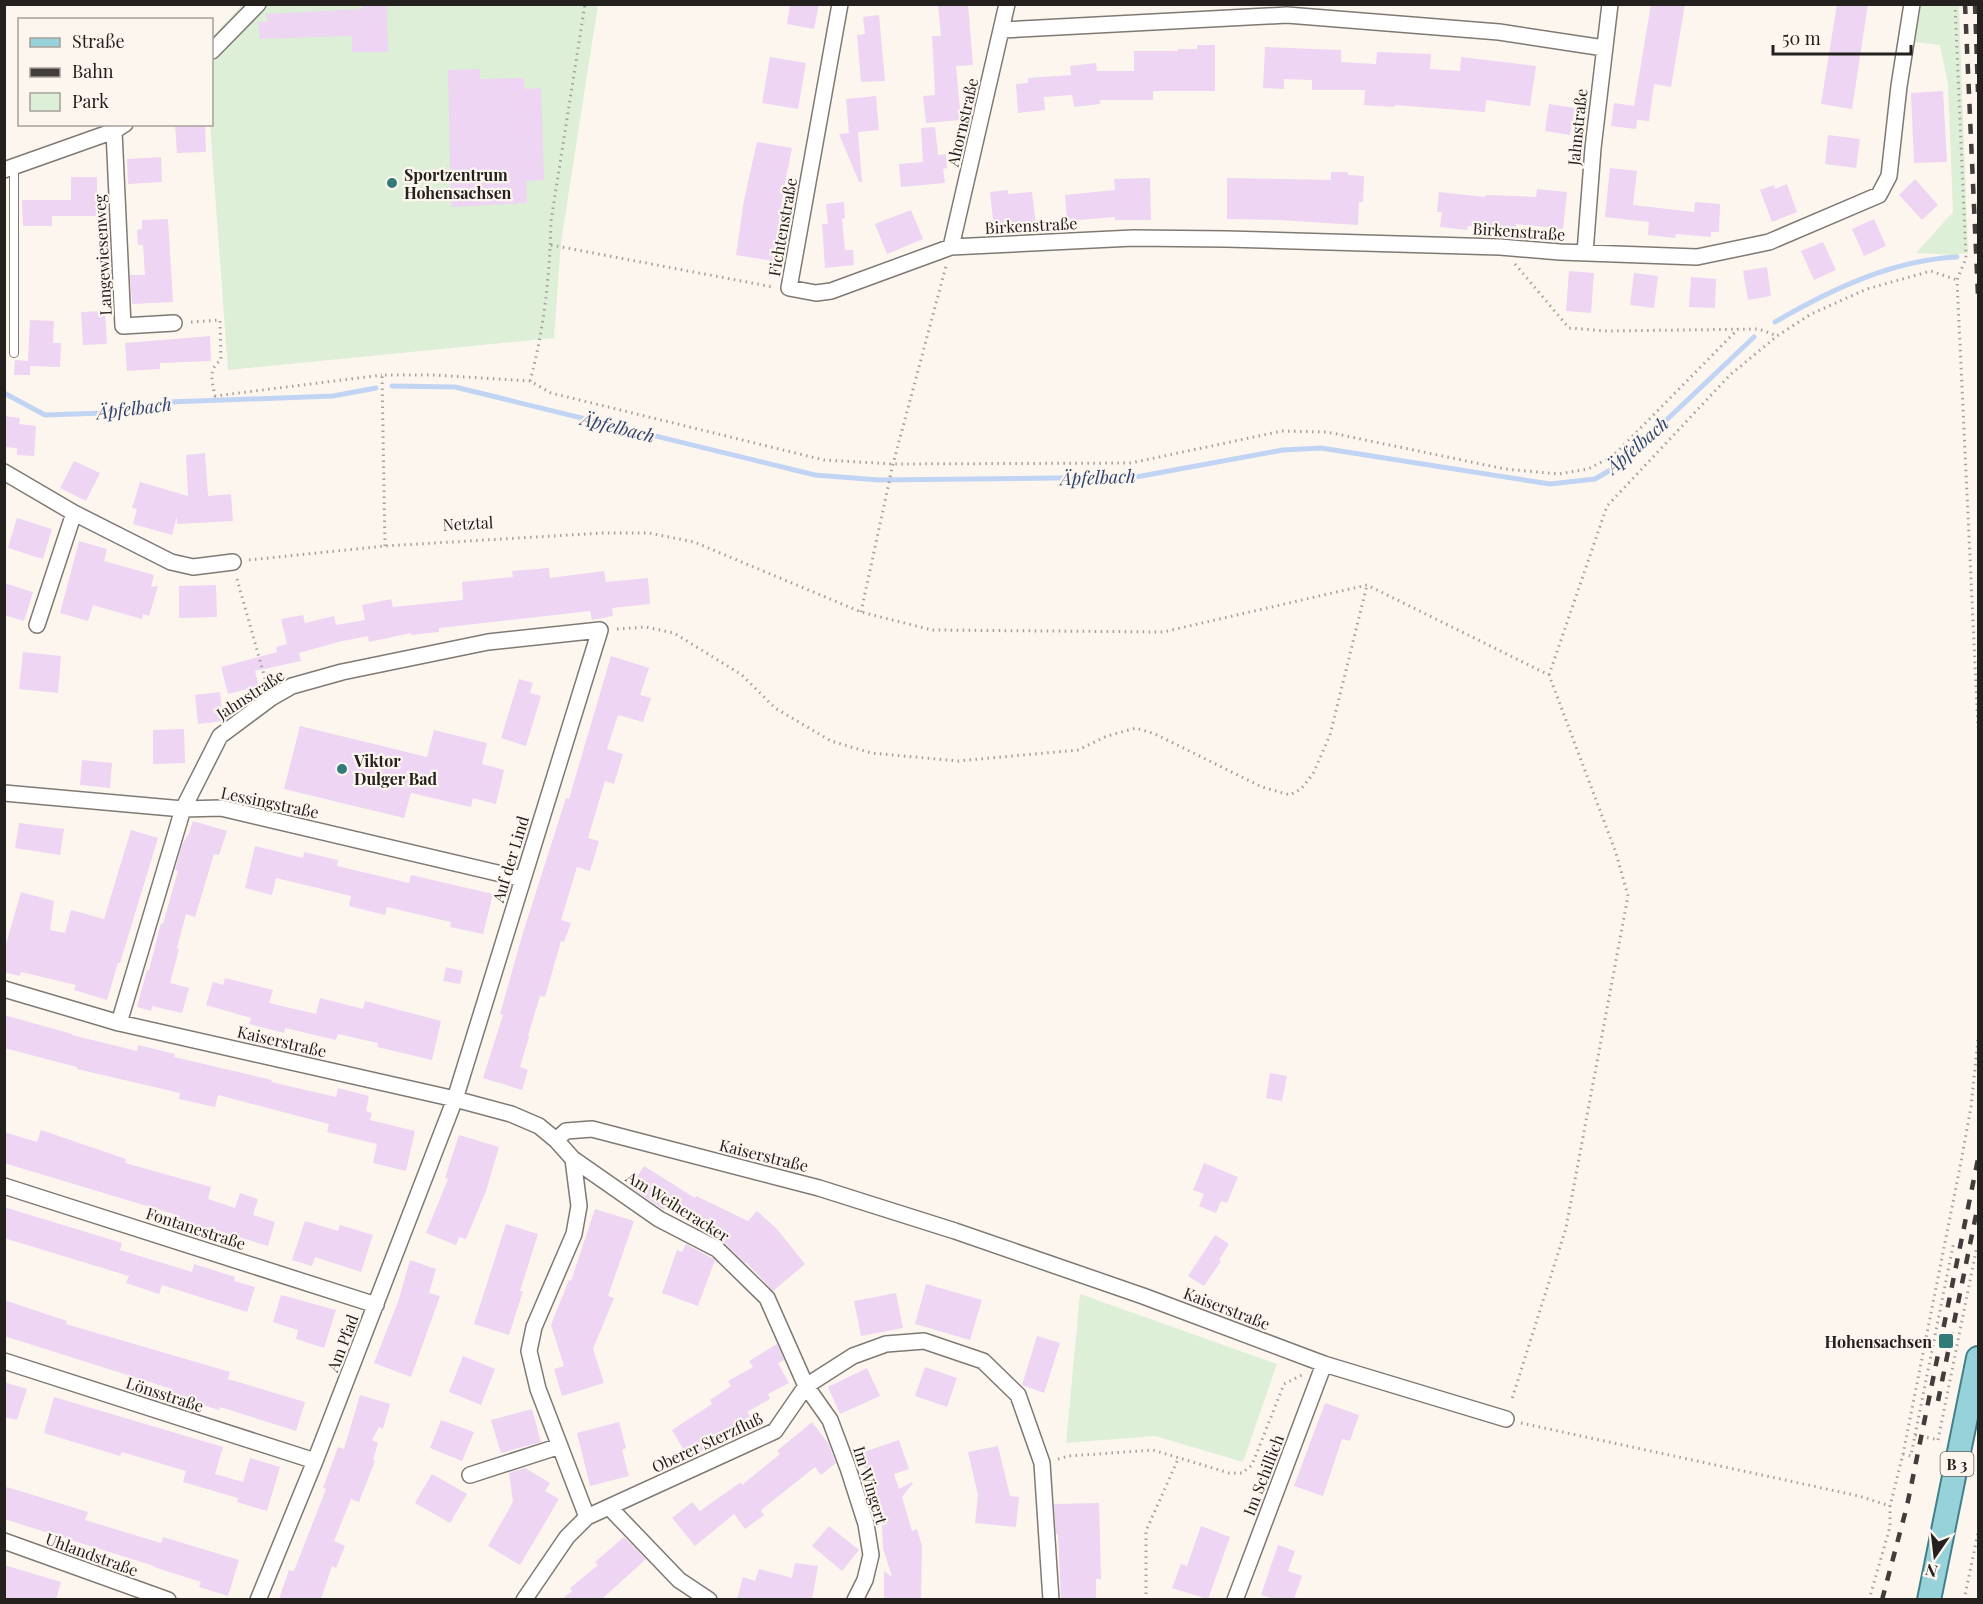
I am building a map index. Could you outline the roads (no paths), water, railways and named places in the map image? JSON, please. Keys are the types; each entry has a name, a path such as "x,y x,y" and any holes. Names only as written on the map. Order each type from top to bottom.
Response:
{"main road":[{"name":"B 3","path":"1929,1599 1978,1358"}],"street":[{"path":"213,50 258,4"},
{"name":"Fichtenstraße","path":"840,4 789,288 816,293 831,291 951,247"},
{"name":"Ahornstraße","path":"951,247 1007,4"},
{"name":"Jahnstraße","path":"1584,253 1593,148 1610,4"},
{"name":"Birkenstraße","path":"951,247 1156,238 1226,238 1500,247 1697,257 1769,242 1879,195 1889,176 1899,86 1912,4"},
{"path":"1002,30 1287,15 1499,32 1604,48"},
{"name":"Langewiesenweg","path":"9,169 120,128 123,326 174,323"},
{"path":"4,472 75,513 171,562 193,567 233,562"},
{"path":"37,625 75,513"},
{"name":"Jahnstraße","path":"119,1023 183,809 220,736 271,698 292,686 342,672 488,642 600,630"},
{"name":"Auf der Lind","path":"455,1099 600,630"},
{"name":"Lessingstraße","path":"4,793 183,809 221,808 523,879"},
{"name":"Kaiserstraße","path":"4,990 119,1023 455,1099 511,1114 538,1126 556,1140 566,1131 592,1130 819,1188 955,1231 1143,1296 1324,1364 1506,1419"},
{"name":"Am Pfad","path":"258,1599 315,1461 455,1099"},
{"name":"Am Weiheracker","path":"556,1140 573,1159 659,1219 717,1249 767,1298 806,1386"},
{"path":"573,1159 579,1206 574,1234 534,1327 529,1351 538,1389 587,1517"},
{"name":"Fontanestraße","path":"4,1186 376,1305"},
{"name":"Oberer Sterzfluß","path":"524,1599 567,1537 587,1517 775,1431 806,1386 853,1356 886,1344 924,1341 983,1361 1018,1395 1042,1463 1051,1599"},
{"name":"Lönsstraße","path":"4,1361 315,1461"},
{"name":"Im Schillich","path":"1235,1599 1324,1364"},
{"name":"Im Wingert","path":"806,1386 830,1420 866,1524 871,1555 865,1581 855,1599"},
{"path":"470,1475 560,1446"},
{"path":"609,1507 680,1580 709,1599"},
{"name":"Uhlandstraße","path":"4,1541 168,1599"}],"lane":[{"path":"9,169 14,352"}],"waterway":[{"name":"Äpfelbach","path":"1775,322 1840,288 1885,270 1933,259 1957,257"},
{"name":"Äpfelbach","path":"392,386 455,387 815,475 879,480 1136,477 1283,450 1321,448 1550,484 1595,479 1619,465 1754,337"},
{"name":"Äpfelbach","path":"4,393 45,415 105,413 169,402 333,396 376,388"}],"railway":[{"path":"1965,4 1978,296"},
{"path":"1975,4 1978,92"},
{"path":"1882,1600 1907,1506 1978,1159"},
{"path":"1938,1401 1978,1205"}],"place":[{"name":"Sportzentrum Hohensachsen","path":"392,183"},
{"name":"Viktor Dulger Bad","path":"342,769"},
{"name":"Hohensachsen","path":"1946,1341"}]}
